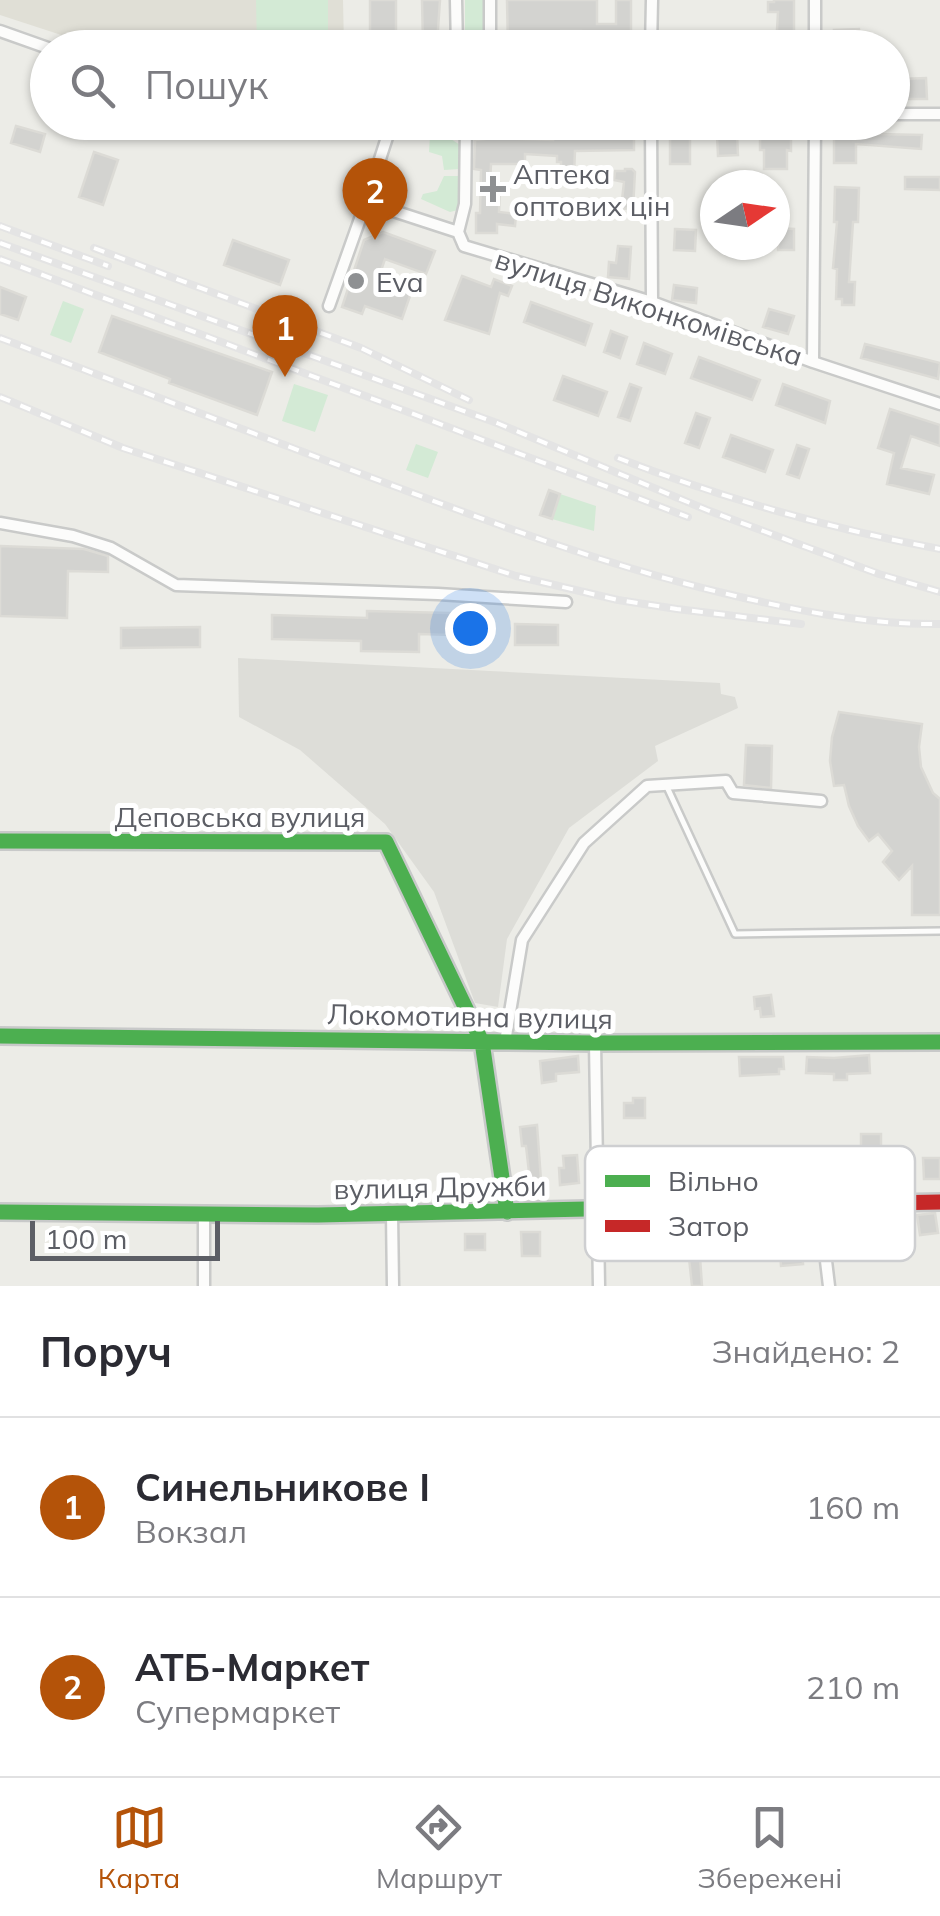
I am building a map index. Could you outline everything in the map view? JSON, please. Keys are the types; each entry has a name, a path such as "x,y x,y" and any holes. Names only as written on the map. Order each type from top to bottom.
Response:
{"street":[{"path":"456,0 457,30"},
{"path":"490,0 490,30"},
{"path":"652,0 652,30"},
{"path":"816,0 816,30"},
{"path":"0,31 30,42"},
{"path":"910,114 940,114"},
{"path":"329,306 386,140"},
{"path":"458,232 465,204 466,140"},
{"path":"651,140 652,302"},
{"path":"813,362 815,140"},
{"name":"вулиця Виконкомівська","path":"366,202 458,232 464,246 652,302 940,404"},
{"path":"0,524 72,536 111,548 176,586 566,602"},
{"path":"505,1042 522,940 584,842 647,786 726,781 732,794 821,801"},
{"name":"Деповська вулиця","path":"0,841 386,842 482,1042 507,1212"},
{"name":"Локомотивна вулиця","path":"0,1036 594,1043 940,1042"},
{"path":"594,1043 596,1146"},
{"name":"вулиця Дружби","path":"0,1212 204,1216 585,1209"},
{"path":"392,1214 393,1286"},
{"path":"204,1216 204,1286"},
{"path":"599,1261 599,1286"},
{"path":"826,1261 829,1286"}],"lane":[{"path":"666,785 735,934 940,931"}],"shaded area":[{"path":"0,0 343,0 344,30 46,30 0,15"},
{"path":"238,658 720,683 721,694 735,697 738,708 655,746 658,761 569,828 507,939 498,1007 475,1003 434,892 385,824 300,750 239,717"}],"green space":[{"path":"256,0 328,0 328,30 257,30"},
{"path":"465,0 485,0 485,30 465,30"},
{"path":"430,140 452,140 460,145 460,169 444,170 442,156 429,152"},
{"path":"444,176 461,176 458,210 450,212 421,199 423,194 437,191"},
{"path":"63,301 84,309 71,343 50,335"},
{"path":"294,384 328,395 315,432 282,421"},
{"path":"416,444 438,452 428,478 406,470"},
{"path":"560,494 596,506 594,531 552,519"}],"building":[{"path":"370,0 396,0 396,30 370,30"},
{"path":"422,0 440,0 438,30 423,30"},
{"path":"507,0 597,0 597,24 616,24 616,0 631,0 631,30 508,30"},
{"path":"794,0 794,30 777,30 778,12 768,12 768,2"},
{"path":"926,78 927,99 910,99 910,79"},
{"path":"16,126 30,130 30,140 43,140 40,152 11,143"},
{"path":"910,135 922,135 921,149 856,144 856,163 834,163 834,140 910,140"},
{"path":"475,140 634,140 634,150 575,151 574,174 561,174 557,156 525,154 525,164 491,164 490,183 500,183 499,212 516,214 515,226 497,224 497,233 476,233 481,170 474,169"},
{"path":"670,140 690,140 690,164 670,164"},
{"path":"717,140 737,140 738,155 718,156"},
{"path":"760,140 791,140 787,169 764,169 764,150 760,150"},
{"path":"94,152 118,160 103,205 79,197"},
{"path":"615,171 635,172 633,208 621,209 624,182 614,180"},
{"path":"905,177 940,177 940,190 905,189"},
{"path":"835,187 859,188 849,282 855,282 854,305 842,305 842,299 836,299"},
{"path":"675,229 696,230 695,251 674,250"},
{"path":"790,229 794,229 794,250 790,250"},
{"path":"383,232 435,251 426,274 385,259 377,282 411,293 402,319 365,306 362,314 342,307 364,240"},
{"path":"233,240 289,260 280,285 224,265"},
{"path":"618,246 631,247 629,279 608,277 609,262 616,263"},
{"path":"462,276 491,287 494,279 512,286 508,296 500,293 489,334 445,320"},
{"path":"674,285 697,288 696,303 672,300"},
{"path":"0,287 26,297 18,320 0,314"},
{"path":"531,302 592,324 585,345 524,322"},
{"path":"769,309 794,316 788,334 763,327"},
{"path":"112,316 272,372 257,415 99,352"},
{"path":"611,331 627,337 620,358 604,352"},
{"path":"644,343 672,354 665,374 637,364"},
{"path":"865,344 940,363 938,379 861,358"},
{"path":"699,357 760,380 752,400 691,378"},
{"path":"563,376 607,392 598,416 554,400"},
{"path":"630,384 641,388 630,421 618,417"},
{"path":"783,384 830,401 825,423 776,405"},
{"path":"890,409 940,425 940,446 911,436 901,468 934,475 929,494 887,484 894,453 878,448"},
{"path":"696,413 710,418 699,448 685,443"},
{"path":"731,435 773,450 765,472 723,457"},
{"path":"797,445 809,449 799,478 787,474"},
{"path":"549,490 560,494 552,519 540,515"},
{"path":"0,546 84,549 108,556 108,572 68,571 67,618 0,616"},
{"path":"367,611 490,614 489,636 419,634 419,652 361,651 361,641 272,639 272,615 367,618"},
{"path":"515,624 558,625 558,645 515,645"},
{"path":"200,627 200,647 121,648 121,628"},
{"path":"839,712 922,724 921,767 940,799 940,915 912,915 912,866 899,880 883,862 892,851 878,834 869,841 849,806 844,785 834,786 830,761"},
{"path":"746,745 772,746 771,788 744,785"},
{"path":"771,995 774,1016 761,1017 760,1008 755,1009 754,997"},
{"path":"869,1055 870,1073 847,1074 847,1080 834,1080 834,1074 806,1073 807,1057"},
{"path":"578,1056 579,1072 556,1074 556,1081 542,1083 540,1061"},
{"path":"739,1057 783,1057 784,1069 779,1069 779,1074 740,1076"},
{"path":"633,1098 645,1098 645,1118 624,1118 624,1103 633,1103"},
{"path":"537,1125 541,1180 530,1181 520,1127"},
{"path":"861,1134 881,1134 881,1146 861,1146"},
{"path":"577,1155 579,1183 560,1185 563,1156"},
{"path":"923,1158 940,1158 940,1179 924,1179"},
{"path":"935,1213 938,1233 920,1235 917,1215"},
{"path":"521,1232 540,1232 540,1256 522,1256"},
{"path":"465,1234 485,1234 485,1250 465,1250"},
{"path":"689,1261 700,1261 702,1286 692,1286"},
{"path":"781,1261 803,1261 803,1264 781,1266"}],"railway":[{"path":"0,226 108,266"},
{"path":"0,243 497,423 707,510 879,574 940,592"},
{"path":"94,248 361,348 469,400"},
{"path":"0,259 688,517"},
{"path":"0,338 473,515 638,570 803,611 885,622 940,624"},
{"path":"0,397 123,448 516,576 618,600 801,624"},
{"path":"618,458 777,511 940,549"}],"traffic: fast":[{"path":"0,841 386,842 482,1042 507,1212"},
{"path":"0,1036 595,1043 940,1042"},
{"path":"0,1212 318,1215 585,1209"}],"traffic: jam":[{"path":"915,1202 940,1202"}],"place":[{"name":"Аптека оптових цін","path":"493,189"},
{"name":"АТБ-Маркет","path":"375,240"},
{"name":"Eva","path":"356,281"},
{"name":"Синельникове І","path":"285,377"}]}
